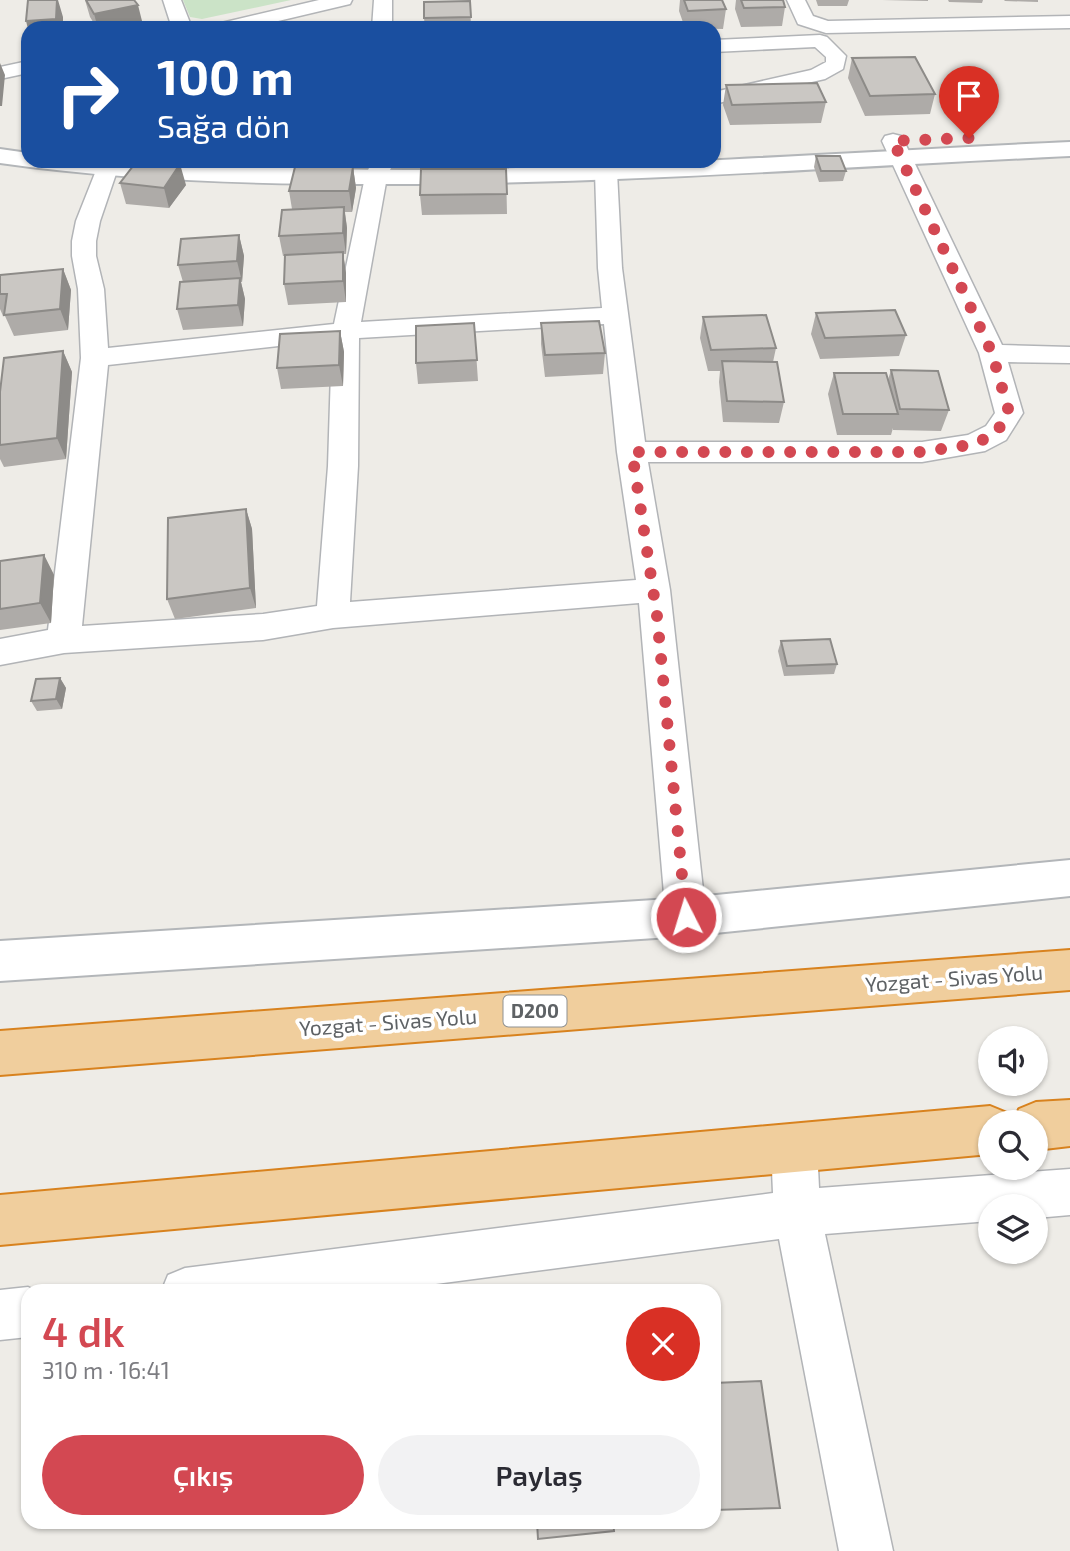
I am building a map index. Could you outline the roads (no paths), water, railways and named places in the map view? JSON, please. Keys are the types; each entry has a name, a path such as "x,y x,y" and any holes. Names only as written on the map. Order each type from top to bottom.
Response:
{"highway":[{"name":"Yozgat - Sivas Yolu","path":"0,1053 1070,970"},
{"path":"1048,1125 1070,1123"},
{"path":"0,1220 978,1131"}],"main road":[{"path":"721,159 1070,134"},
{"path":"0,143 21,144"},
{"path":"721,150 1070,149"},
{"path":"0,156 21,159"},
{"path":"107,168 285,178 372,168"},
{"path":"0,961 686,917 1070,878"}],"street":[{"path":"172,0 180,21"},
{"path":"254,21 343,0"},
{"path":"382,21 383,0"},
{"path":"721,96 818,75 836,65 836,56 823,34 805,20 796,0"},
{"path":"721,45 823,34 1070,22"},
{"path":"0,73 21,68"},
{"path":"632,452 922,452 975,444 996,433 1009,412 992,353 897,148"},
{"path":"64,640 95,358 91,289 84,256 84,241 88,221 107,168"},
{"path":"333,616 343,466 346,331 381,168"},
{"path":"604,168 615,315 632,452 654,590 686,917"},
{"path":"95,358 346,331 615,315"},
{"path":"992,353 1070,355"},
{"path":"0,652 64,640 263,626 333,616 654,590"},
{"path":"794,1147 797,1213 866,1551"},
{"path":"247,1284 797,1213 1070,1192"},
{"path":"0,1315 21,1313"}]}
